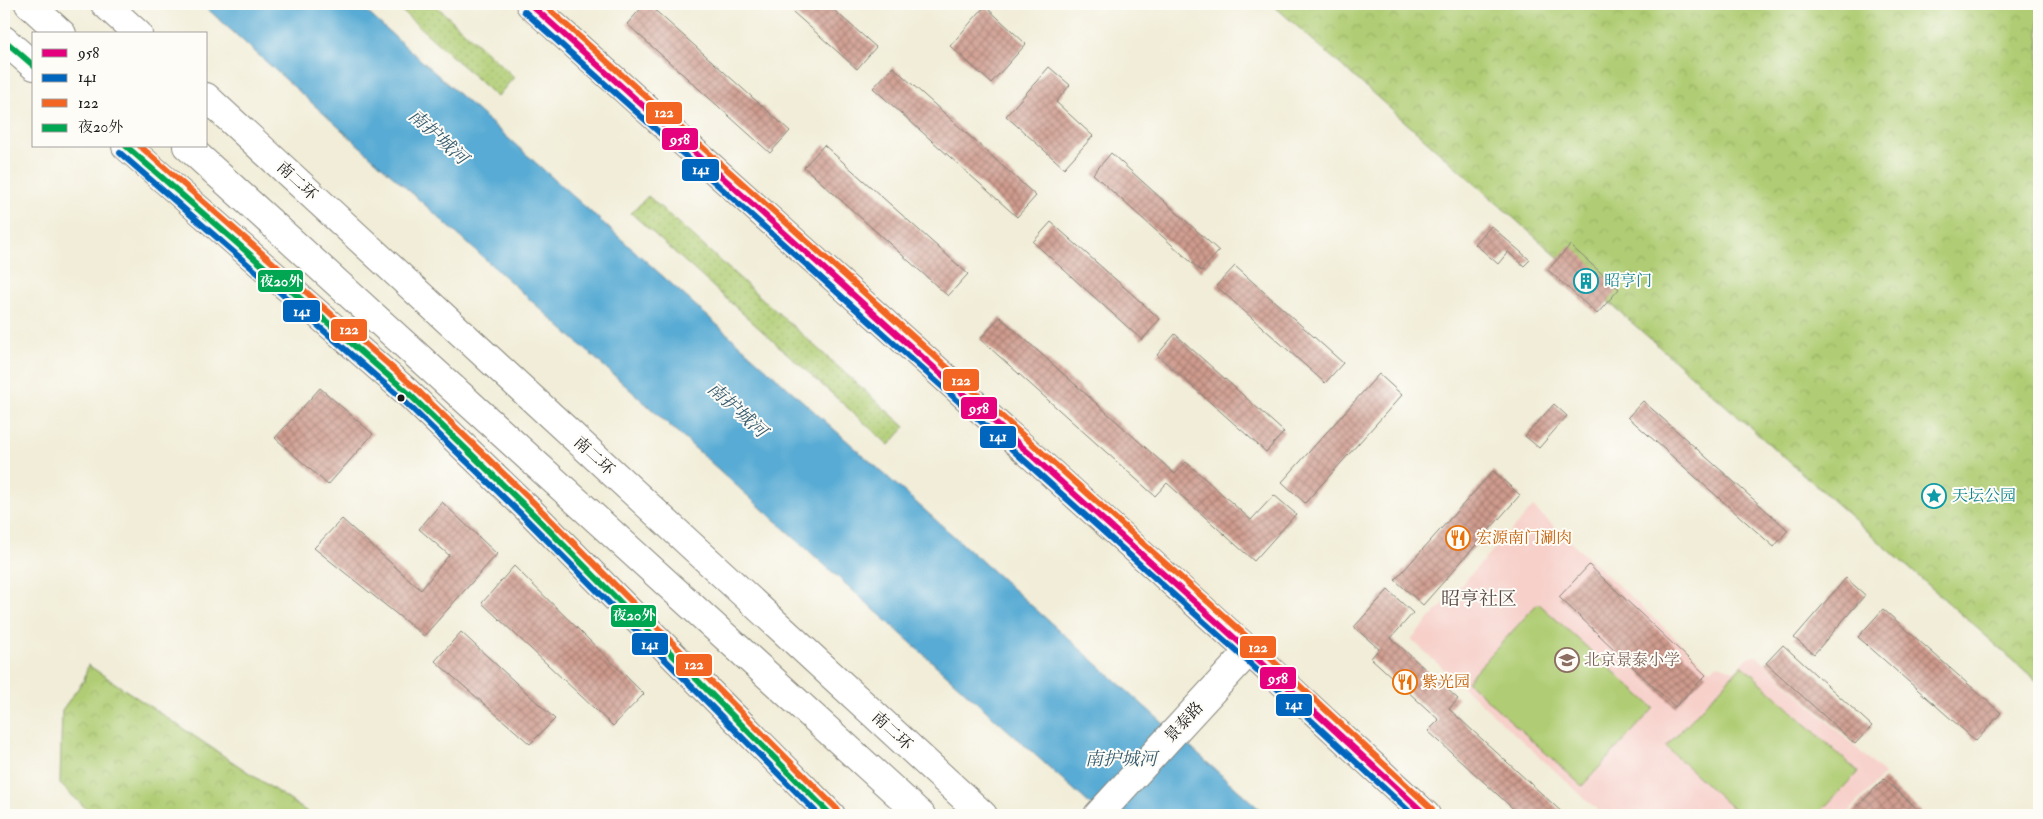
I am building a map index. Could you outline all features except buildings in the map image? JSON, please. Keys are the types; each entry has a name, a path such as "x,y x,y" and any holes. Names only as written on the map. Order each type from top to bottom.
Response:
{"main road":[{"path":"29,4 60,32"},
{"path":"105,4 136,32"},
{"path":"530,4 1249,651 1426,815"},
{"path":"4,40 32,64"},
{"name":"南二环","path":"208,99 983,815"},
{"path":"128,148 407,392 527,508 831,815"},
{"path":"189,148 921,815"},
{"name":"景泰路","path":"1098,815 1249,651"}],"shaded area":[{"name":"北京景泰小学","path":"1533,507 1710,670 1717,664 1734,671 1749,656 1757,656 1884,774 1846,815 1603,815 1411,639"}],"green space":[{"path":"394,4 434,4 514,77 497,97"},
{"name":"天坛公园","path":"1272,4 2039,4 2039,683"},
{"path":"648,196 905,427 889,445 631,213"},
{"path":"1538,603 1654,708 1582,786 1467,681"},
{"path":"88,665 311,815 93,815 60,784 62,710 84,680"},
{"path":"1742,665 1858,772 1817,815 1740,815 1666,747"}],"water":[{"name":"南护城河","path":"202,4 358,4 1266,815 1102,815"}],"transit line":[{"name":"958","path":"530,4 1249,651 1426,815"},
{"name":"122","path":"543,4 1255,644 1432,809"},
{"name":"141","path":"524,11 1243,657 1413,815"},
{"name":"夜20外","path":"4,40 32,64"},
{"name":"夜20外","path":"128,148 407,392 527,508 831,815"},
{"name":"122","path":"142,148 413,386 533,502 837,809"},
{"name":"141","path":"120,153 401,398 521,514 819,815"}],"place":[{"name":"昭亨门","path":"1586,281"},
{"name":"天坛公园","path":"1934,496"},
{"name":"宏源南门涮肉","path":"1458,538"},
{"name":"北京景泰小学","path":"1567,660"},
{"name":"紫光园","path":"1405,682"}],"district":[{"name":"昭亨社区","path":"1479,599"}]}
